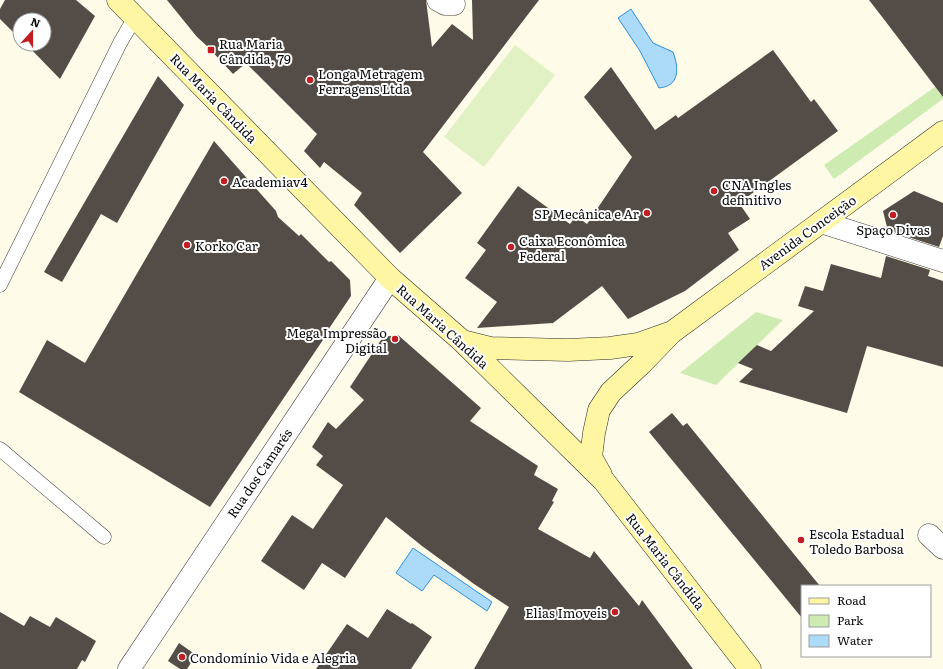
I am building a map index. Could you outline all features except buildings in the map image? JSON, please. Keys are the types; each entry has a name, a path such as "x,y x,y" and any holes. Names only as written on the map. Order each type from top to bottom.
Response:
{"main road":[{"name":"Rua Maria Cândida","path":"118,0 390,278 461,340 604,481 750,669"},
{"name":"Avenida Conceição","path":"604,481 591,457 599,410 610,392 642,364 671,333 943,132"},
{"name":"Avenida Conceição","path":"461,340 490,348 568,350 610,348 638,344 671,333"}],"street":[{"path":"821,222 943,260"},
{"name":"Rua dos Camarés","path":"129,669 390,278"}],"lane":[{"path":"0,285 120,43 135,17"},
{"path":"0,449 104,537"}],"green space":[{"path":"515,45 555,75 484,167 444,137"},
{"path":"935,87 943,99 834,179 824,165"},
{"path":"756,312 783,320 716,385 680,373"}],"water":[{"path":"631,9 653,43 673,52 677,70 676,75 671,84 666,87 659,88 640,51 618,18"},
{"path":"413,548 492,602 487,611 434,575 422,591 396,573"}],"place":[{"name":"Rua Maria Cândida, 79","path":"211,50"},
{"name":"Longa Metragem Ferragens Ltda","path":"310,80"},
{"name":"Academiav4","path":"224,181"},
{"name":"CNA Ingles definitivo","path":"714,191"},
{"name":"SP Mecânica e Ar","path":"647,213"},
{"name":"Spaço Divas","path":"893,215"},
{"name":"Korko Car","path":"187,245"},
{"name":"Caixa Econômica Federal","path":"511,247"},
{"name":"Mega Impressão Digital","path":"395,339"},
{"name":"Escola Estadual Toledo Barbosa","path":"801,540"},
{"name":"Elias Imoveis","path":"615,612"},
{"name":"Condomínio Vida e Alegria","path":"182,657"}]}
